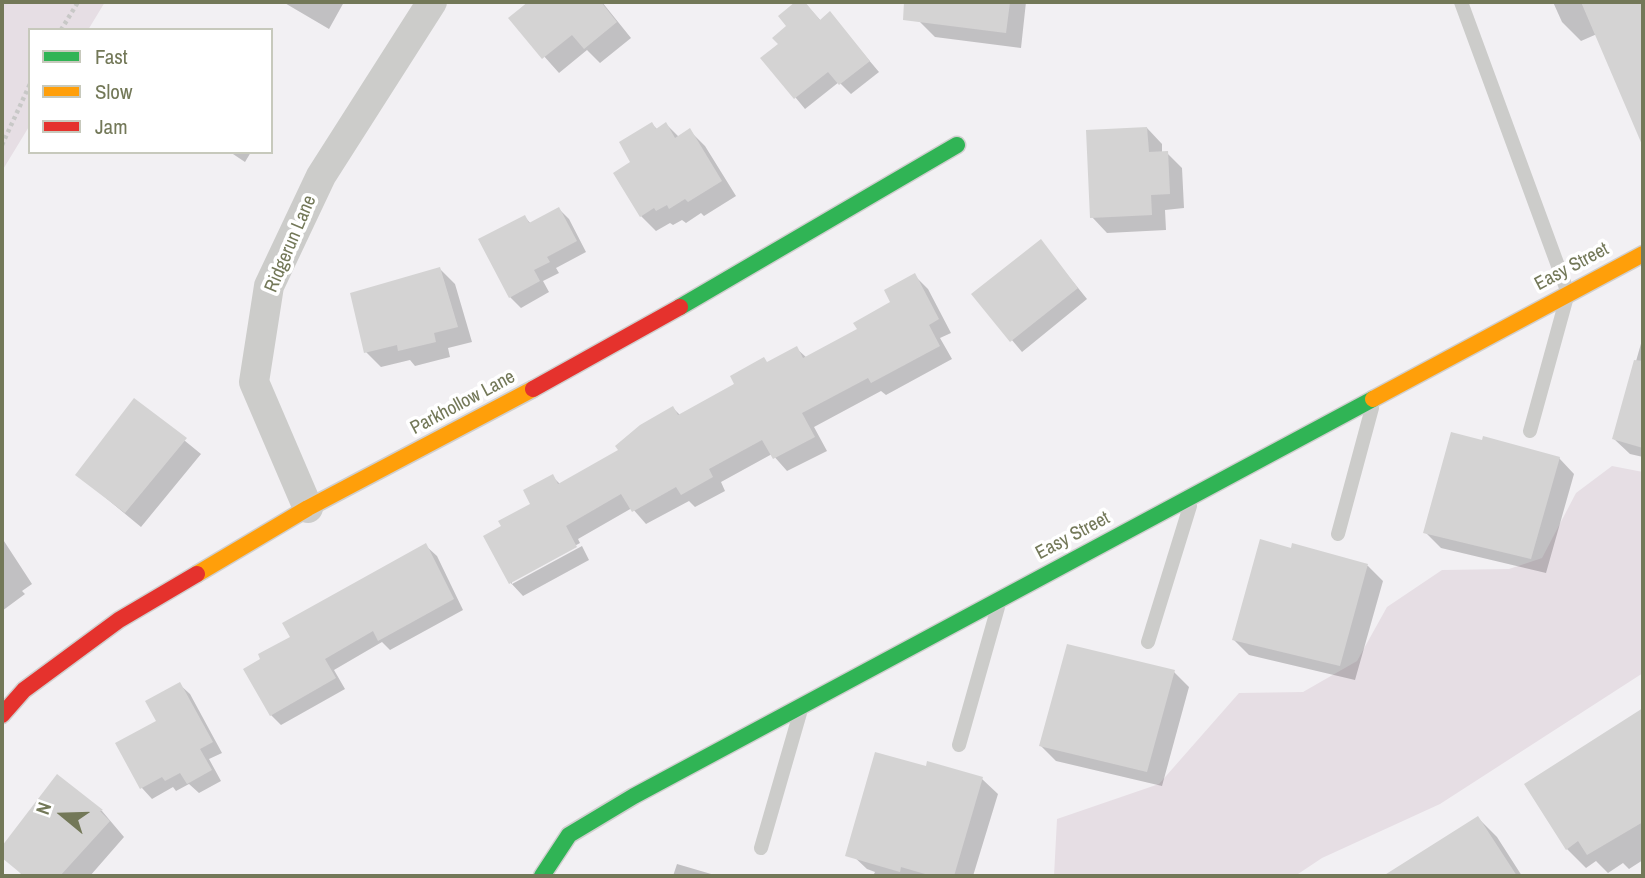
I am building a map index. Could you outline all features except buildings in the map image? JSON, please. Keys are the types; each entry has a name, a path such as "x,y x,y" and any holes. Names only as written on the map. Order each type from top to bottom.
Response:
{"street":[{"name":"Ridgerun Lane","path":"308,508 254,382 269,286 321,176 432,2"},
{"name":"Parkhollow Lane","path":"2,715 24,690 119,620 308,508 609,349 957,145"},
{"name":"Easy Street","path":"542,876 569,835 803,705 1643,254"}],"lane":[{"path":"1461,2 1568,293 1530,431"},
{"path":"1338,534 1375,397"},
{"path":"1148,642 1194,494"},
{"path":"959,745 1001,598"},
{"path":"761,848 803,705"}],"path":[{"path":"62,28 78,2"},
{"path":"2,145 28,89"}],"shaded area":[{"path":"2,2 105,2 89,28 28,28 28,128 2,171"},
{"path":"1612,466 1643,472 1643,673 1440,804 1322,858 1295,876 1054,876 1057,819 1159,784 1239,693 1303,692 1357,661 1387,607 1442,570 1509,569 1542,558 1576,493"}],"traffic: fast":[{"path":"680,307 957,145"},
{"path":"542,876 569,835 634,796 1373,399"}],"traffic: slow":[{"path":"1373,399 1643,254"},
{"path":"197,574 308,508 533,389"}],"traffic: jam":[{"path":"533,389 680,307"},
{"path":"2,715 24,690 119,620 197,574"}]}
